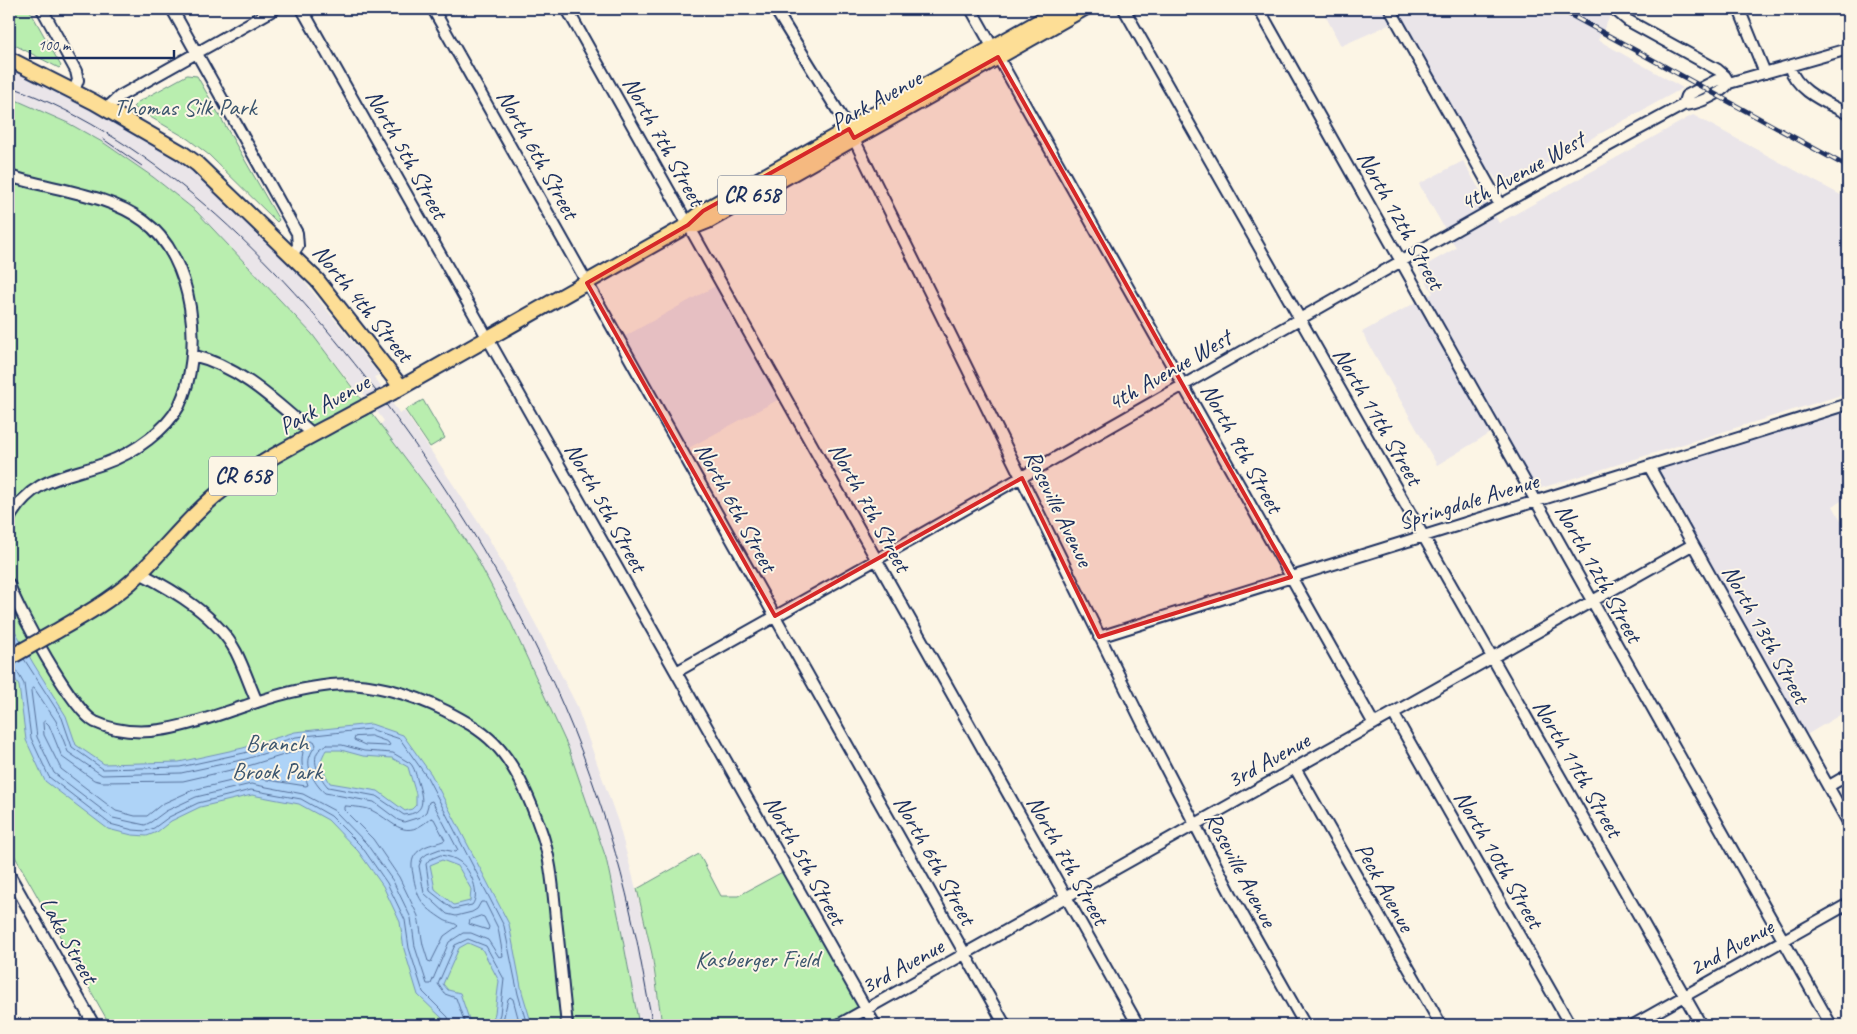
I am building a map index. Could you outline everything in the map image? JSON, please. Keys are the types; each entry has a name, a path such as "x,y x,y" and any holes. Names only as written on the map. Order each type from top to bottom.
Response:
{"main road":[{"name":"Park Avenue","path":"996,52 1061,9"},
{"name":"Park Avenue","path":"9,658 101,605 140,573 216,495 248,473 688,225 703,211 851,133 996,52 1083,9"},
{"path":"9,59 74,91 193,160 292,255"},
{"name":"North 4th Street","path":"292,255 322,285 397,389"}],"street":[{"path":"42,9 76,71 78,80 74,91"},
{"name":"North 4th Street","path":"172,9 297,233 298,246 292,255"},
{"path":"106,109 120,96 275,9"},
{"name":"North 5th Street","path":"302,9 875,1025"},
{"name":"North 6th Street","path":"433,9 1005,1025"},
{"name":"North 7th Street","path":"567,9 1138,1025"},
{"name":"Roseville Avenue","path":"775,9 851,133 1194,825 1305,1025"},
{"name":"North 9th Street","path":"971,9 1374,724"},
{"name":"North 11th Street","path":"1124,9 1701,1025"},
{"name":"North 12th Street","path":"1259,9 1831,1025"},
{"path":"1390,9 1500,205"},
{"path":"1614,9 1627,20 1718,70 1729,83"},
{"path":"1739,9 1765,73"},
{"name":"4th Avenue West","path":"676,672 1022,478 1500,205 1683,105 1693,104 1724,90 1729,83 1848,49"},
{"path":"1789,66 1791,73 1802,86 1848,114"},
{"path":"9,176 100,200 127,210 151,226 172,253 183,277 192,322 192,355 188,379 182,400 172,418 158,432 119,458 37,487 22,500 9,520"},
{"path":"192,355 214,362 233,372 273,400 314,435"},
{"name":"Springdale Avenue","path":"1099,636 1848,404"},
{"name":"North 13th Street","path":"1649,466 1848,822"},
{"name":"3rd Avenue","path":"838,1025 1692,545"},
{"path":"140,573 196,608 219,630 236,652 256,702"},
{"path":"9,584 25,618 68,691 87,716 97,723 129,731 164,730 294,691 344,684 395,692 436,706 472,726 493,742 510,763 530,802 546,850 554,894 568,1025"},
{"name":"North 10th Street","path":"1393,713 1570,1025"},
{"name":"Peck Avenue","path":"1295,768 1441,1025"},
{"path":"1829,786 1848,775"},
{"name":"Lake Street","path":"9,874 94,1025"},
{"name":"2nd Avenue","path":"1633,1025 1848,904"}],"highlighted area":[{"path":"998,57 1291,577 1099,637 1022,478 775,616 587,283 688,225 703,211 849,129 854,138"}],"shaded area":[{"path":"1322,9 1609,9 1611,15 1598,40 1683,88 1503,187 1474,152 1393,23 1341,46"},
{"path":"9,69 84,106 188,167 299,275 379,375 374,377 400,414 404,411 488,537 534,621 576,704 618,822 634,881 651,954 661,1025 639,1025 606,858 568,747 511,623 475,555 449,516 380,425 384,421 358,386 355,389 312,334 196,211 153,177 104,143 68,123 9,97"},
{"path":"1693,115 1848,199 1848,393 1535,490 1500,427 1437,465 1362,332 1433,293 1419,269 1456,248 1419,184 1463,161 1499,223"},
{"path":"719,284 783,397 683,451 620,339"},
{"path":"1848,411 1848,497 1833,506 1848,533 1848,710 1803,737 1654,468"}],"green space":[{"path":"9,9 29,9 61,66 59,68 9,42"},
{"name":"Thomas Silk Park","path":"187,75 197,76 279,220 277,222 209,155 188,139 133,107 138,102"},
{"name":"Branch Brook Park","path":"9,97 68,123 104,143 153,177 196,211 312,334 449,516 475,555 511,623 568,747 606,858 639,1025 110,1025 9,846"},
{"path":"423,400 445,438 430,447 405,410"},
{"name":"Kasberger Field","path":"699,854 721,896 738,896 786,870 860,1009 829,1025 662,1025 652,954 637,889"}],"water":[{"path":"9,620 66,716 76,745 104,764 179,762 243,748 295,732 371,724 403,735 431,774 509,924 522,992 532,1025 491,1025 495,1013 499,981 482,949 468,943 459,948 443,984 448,990 460,993 469,1019 477,1025 446,1025 444,1020 418,995 404,949 400,922 383,886 358,851 328,820 299,804 252,795 200,807 171,821 157,832 147,836 132,835 108,829 45,781 26,740 19,686 9,667","holes":["326,750 341,750 363,756 392,758 408,767 416,794 416,805 412,809 405,811 378,791 330,783 321,763","442,860 458,866 471,889 470,901 454,905 435,889 430,865"]}],"tram line":[{"path":"9,86 65,110 118,140 169,176 217,216 305,304 345,351 382,399 441,483 469,526 519,615 564,707 583,755 616,854 634,928 653,1025"},
{"path":"103,139 142,166"}],"railway":[{"path":"1560,9 1848,167"}]}
